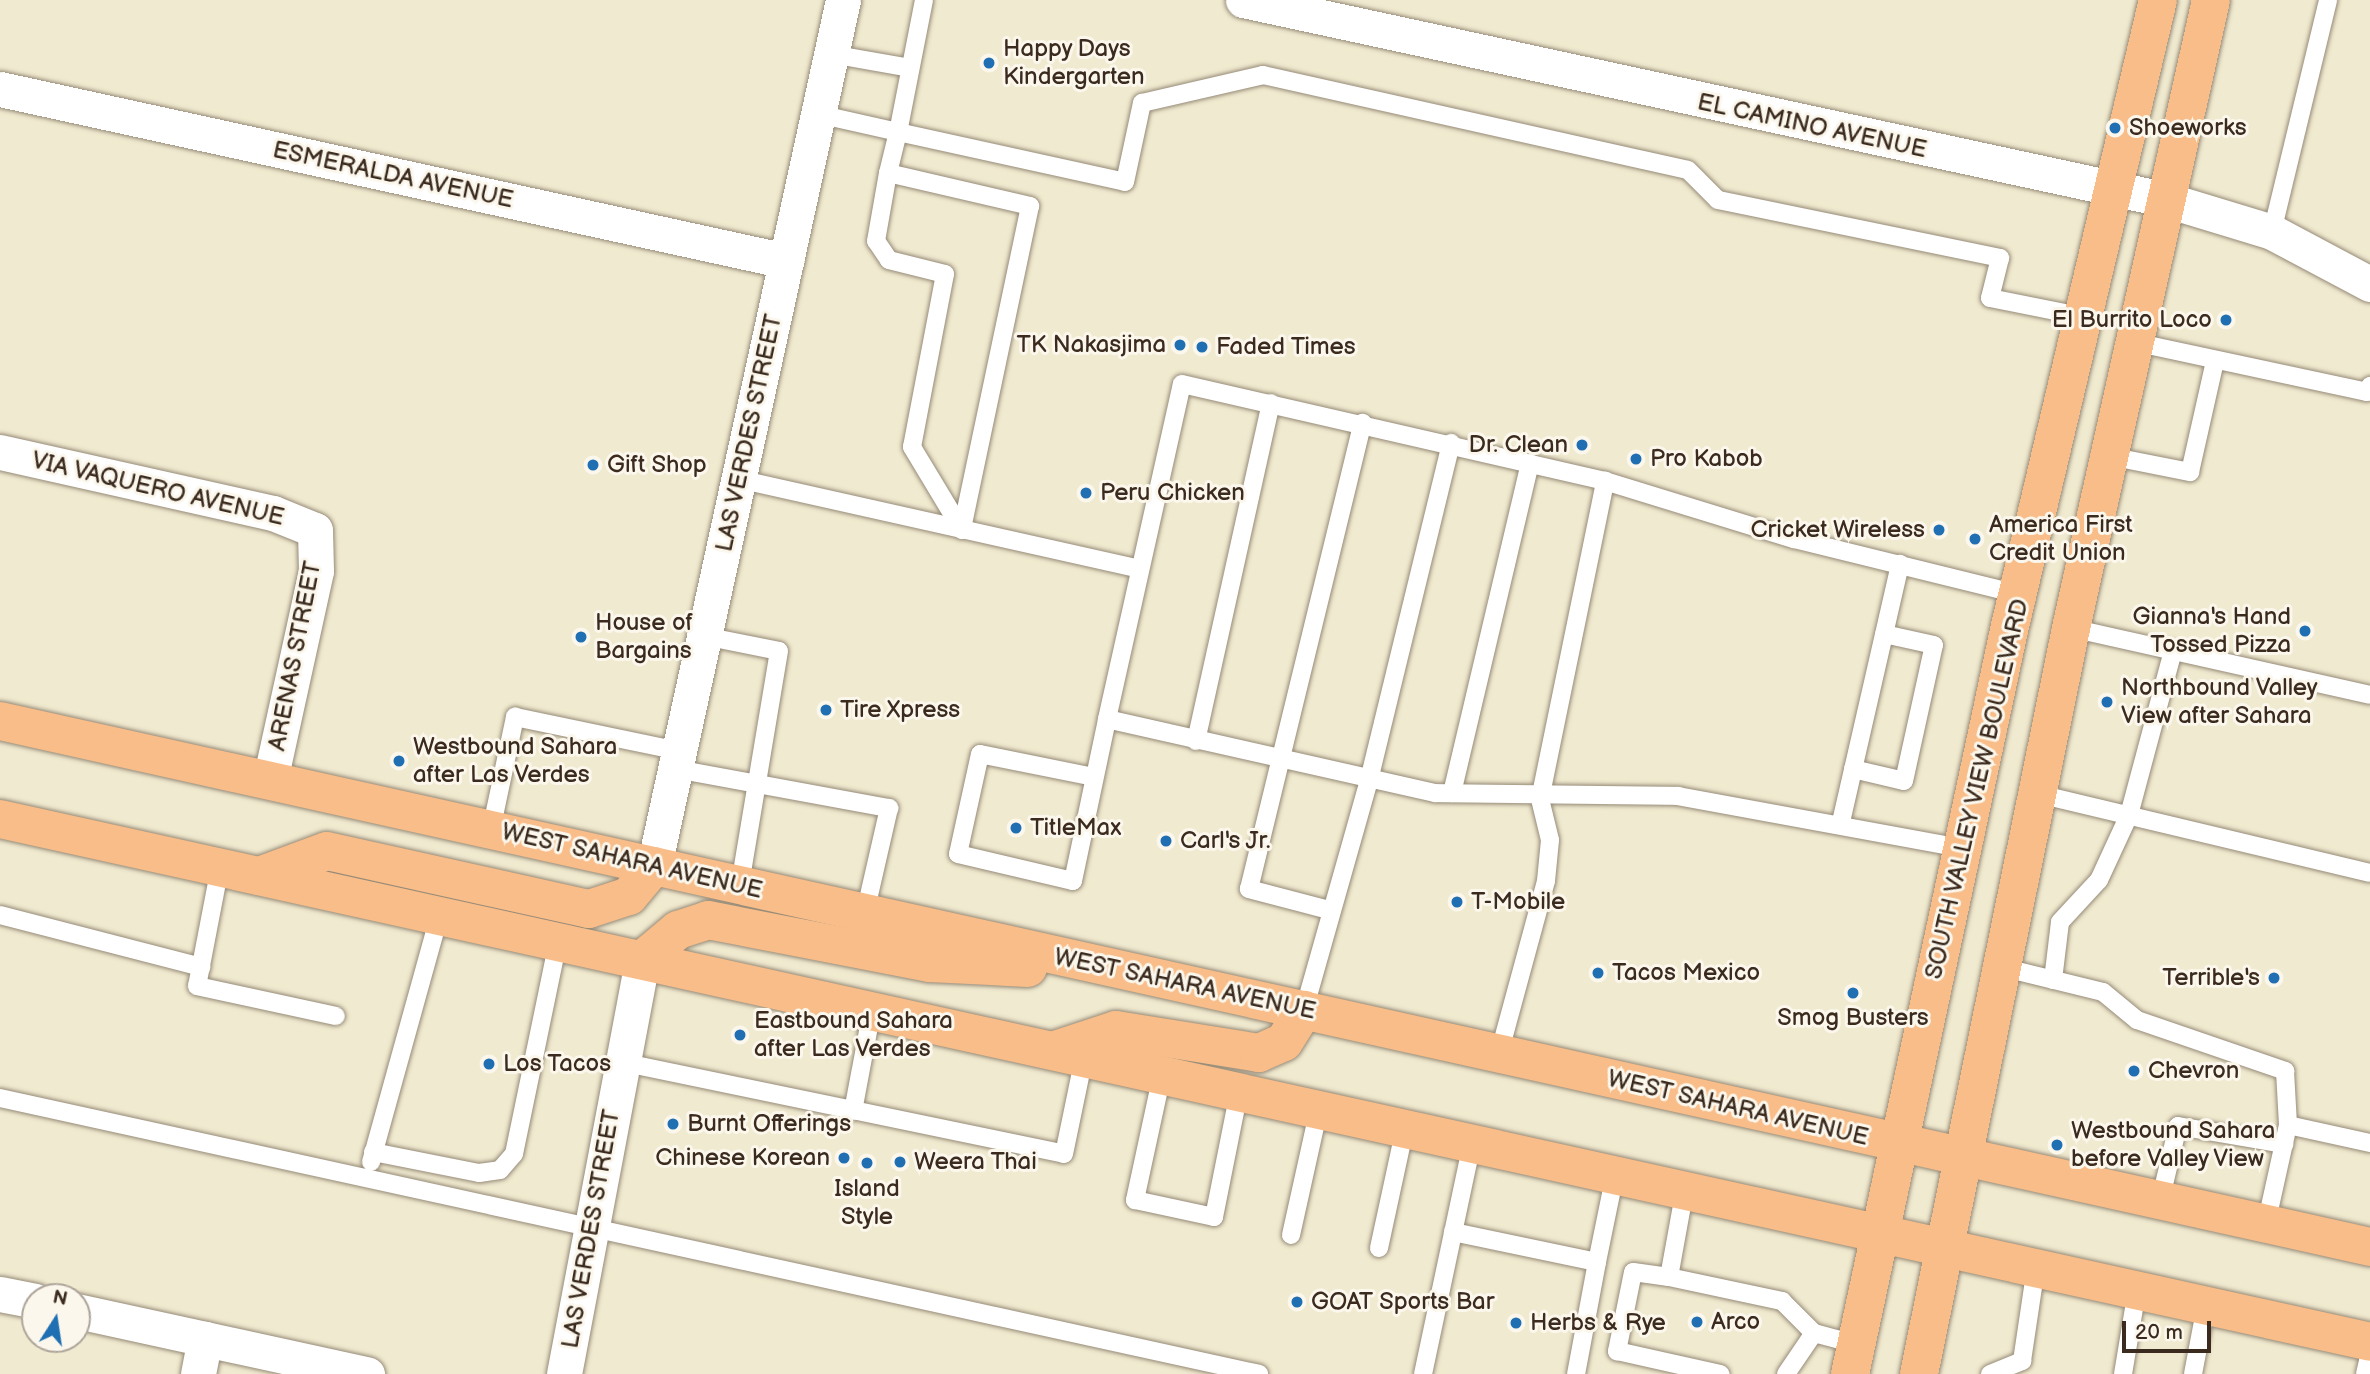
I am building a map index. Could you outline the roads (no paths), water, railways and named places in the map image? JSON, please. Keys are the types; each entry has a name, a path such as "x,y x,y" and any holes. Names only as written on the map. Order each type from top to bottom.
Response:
{"main road":[{"name":"SOUTH VALLEY VIEW BOULEVARD","path":"1853,1359 1895,1143 1961,848 2022,595 2158,0"},
{"path":"1919,1374 1942,1245 2039,794 2071,628 2211,0"},
{"path":"2071,628 2094,379 2085,317"},
{"name":"WEST SAHARA AVENUE","path":"0,722 2370,1247"},
{"path":"0,819 1879,1231 2370,1342"},
{"path":"259,876 327,851 589,909 629,896 654,866"},
{"path":"642,960 677,930 708,920 930,963 1133,972"},
{"path":"1069,1054 1116,1030 1259,1053 1284,1042 1304,1010"}],"street":[{"name":"LAS VERDES STREET","path":"654,866 843,0"},
{"name":"EL CAMINO AVENUE","path":"1243,0 2167,200 2272,232 2370,284"},
{"name":"ESMERALDA AVENUE","path":"0,89 786,261"},
{"name":"VIA VAQUERO AVENUE","path":"0,452 273,513 315,530"},
{"name":"ARENAS STREET","path":"270,782 316,571 315,530"},
{"name":"LAS VERDES STREET","path":"565,1374 642,960"},
{"path":"0,1294 21,1298"},
{"path":"91,1314 366,1374"},
{"path":"198,1374 205,1339"}],"lane":[{"path":"924,0 876,242 889,260 945,274 912,447 962,530"},
{"path":"2272,232 2328,0"},
{"path":"831,54 911,68"},
{"path":"818,114 1125,182 1142,103 1263,75 1688,170 1718,200 2000,258 1990,298 2085,317"},
{"path":"888,173 1030,206 962,530"},
{"path":"2134,342 2367,392 2370,386"},
{"path":"2109,456 2190,472 2215,361"},
{"path":"1094,777 979,754 958,854 1073,881 1138,568 1182,384 1451,443 1605,481 1900,564 2022,595"},
{"path":"1196,741 1271,403"},
{"path":"1329,910 1249,889 1284,761 1363,424"},
{"path":"1304,1010 1329,910 1369,780 1451,443"},
{"path":"1452,793 1530,463"},
{"path":"738,479 1138,568"},
{"path":"1499,1054 1546,881 1550,840 1540,799 1605,481"},
{"path":"1841,822 1900,564"},
{"path":"2071,628 2370,695"},
{"path":"1853,769 1904,781 1934,645 1884,634"},
{"path":"704,636 779,651 755,782 740,885"},
{"path":"2053,979 2060,922 2099,880 2129,816 2173,651"},
{"path":"491,830 515,717 755,782 889,808 865,913"},
{"path":"1107,719 1369,780 1452,793 1540,799 1679,796 1841,822 1961,848"},
{"path":"2039,794 2370,873"},
{"path":"220,867 197,986 336,1016"},
{"path":"0,915 201,967"},
{"path":"366,1177 439,916"},
{"path":"373,1152 479,1172 500,1170 514,1154 558,942"},
{"path":"2001,967 2103,992 2137,1020 2285,1071 2288,1125 2266,1224"},
{"path":"853,1111 872,1010"},
{"path":"621,1062 1064,1154 1069,1054"},
{"path":"1162,1075 1135,1200 1214,1217 1239,1092"},
{"path":"0,1098 1259,1374"},
{"path":"1291,1235 1319,1109"},
{"path":"2288,1125 2370,1143"},
{"path":"2160,1201 2178,1126 2284,1144"},
{"path":"1379,1248 1405,1128"},
{"path":"1423,1374 1472,1143"},
{"path":"1576,1374 1615,1174"},
{"path":"1669,1277 1685,1189"},
{"path":"1453,1232 1597,1262"},
{"path":"1990,1374 2022,1361 2036,1267"},
{"path":"1720,1374 1617,1351 1633,1272 1782,1301 1814,1333 1853,1359"},
{"path":"2123,1374 2137,1290"},
{"path":"2193,1374 2206,1306"},
{"path":"1786,1374 1814,1333"},
{"path":"2365,1374 2370,1352"}],"place":[{"name":"Happy Days Kindergarten","path":"989,63"},
{"name":"Shoeworks","path":"2115,128"},
{"name":"El Burrito Loco","path":"2226,320"},
{"name":"TK Nakasjima","path":"1180,345"},
{"name":"Faded Times","path":"1202,347"},
{"name":"Dr. Clean","path":"1582,445"},
{"name":"Pro Kabob","path":"1636,459"},
{"name":"Gift Shop","path":"593,465"},
{"name":"Peru Chicken","path":"1086,493"},
{"name":"Cricket Wireless","path":"1939,530"},
{"name":"America First Credit Union","path":"1975,539"},
{"name":"Gianna's Hand Tossed Pizza","path":"2305,631"},
{"name":"House of Bargains","path":"581,637"},
{"name":"Northbound Valley View after Sahara","path":"2107,702"},
{"name":"Tire Xpress","path":"826,710"},
{"name":"Westbound Sahara after Las Verdes","path":"399,761"},
{"name":"TitleMax","path":"1016,828"},
{"name":"Carl's Jr.","path":"1166,841"},
{"name":"T-Mobile","path":"1457,902"},
{"name":"Tacos Mexico","path":"1598,973"},
{"name":"Terrible's","path":"2274,978"},
{"name":"Smog Busters","path":"1853,993"},
{"name":"Eastbound Sahara after Las Verdes","path":"740,1035"},
{"name":"Los Tacos","path":"489,1064"},
{"name":"Chevron","path":"2134,1071"},
{"name":"Burnt Offerings","path":"673,1124"},
{"name":"Westbound Sahara before Valley View","path":"2057,1145"},
{"name":"Chinese Korean","path":"844,1158"},
{"name":"Weera Thai","path":"900,1162"},
{"name":"Island Style","path":"867,1163"},
{"name":"GOAT Sports Bar","path":"1297,1302"},
{"name":"Arco","path":"1697,1322"},
{"name":"Herbs & Rye","path":"1516,1323"}]}
